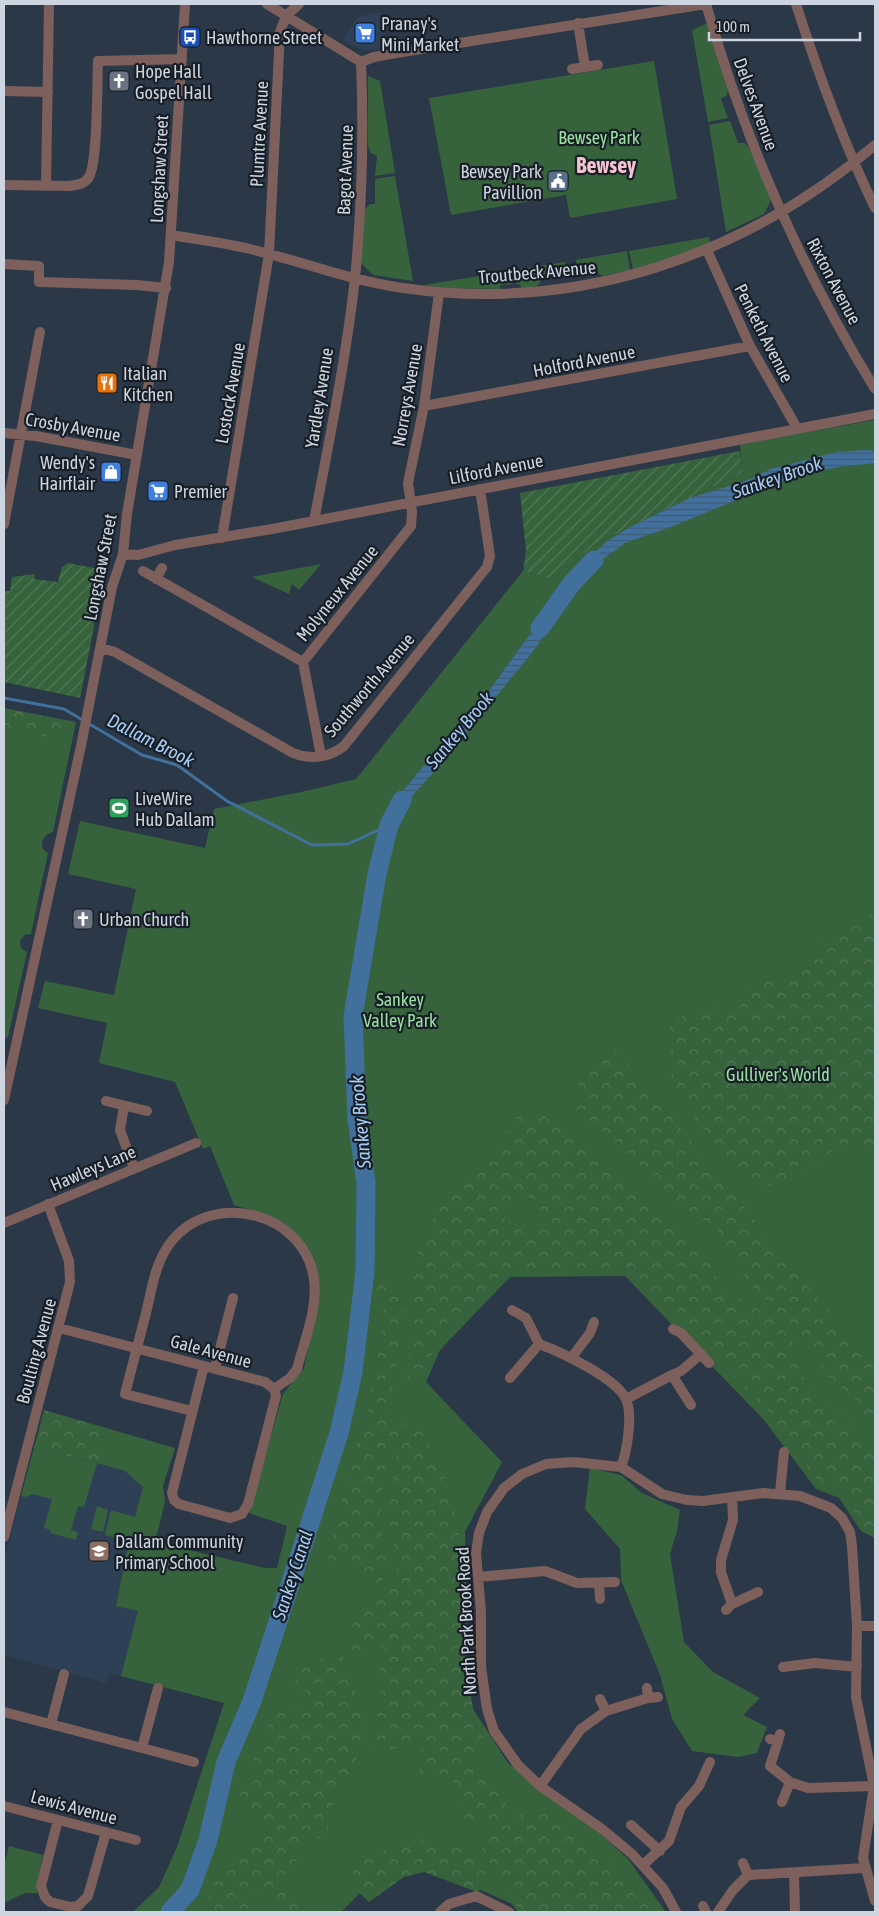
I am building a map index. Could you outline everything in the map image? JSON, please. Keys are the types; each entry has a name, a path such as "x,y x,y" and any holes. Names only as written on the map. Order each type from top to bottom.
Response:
{"street":[{"path":"46,186 49,4"},
{"name":"Longshaw Street","path":"4,1100 8,1062 84,733 112,587 123,554 124,531 166,288 172,235 185,4"},
{"path":"267,4 361,62 374,57 706,4"},
{"path":"286,16 300,4"},
{"name":"Delves Avenue","path":"706,4 724,69 780,214"},
{"path":"796,4 819,73 875,208"},
{"name":"Plumtre Avenue","path":"269,254 280,32 286,16"},
{"path":"578,23 585,67"},
{"path":"4,185 78,185 88,179 94,162 98,61 182,59"},
{"name":"Bagot Avenue","path":"354,279 364,127 361,62"},
{"path":"572,69 598,65"},
{"path":"4,91 48,92"},
{"name":"Troutbeck Avenue","path":"172,235 269,254 354,279 438,293 489,294 576,287 608,281 707,250 780,214 822,187 875,145"},
{"name":"Rixton Avenue","path":"780,214 828,308 875,389"},
{"name":"Penketh Avenue","path":"707,250 750,346 797,428"},
{"name":"Lostock Avenue","path":"222,538 269,254"},
{"path":"4,264 39,266 39,282 137,285 166,288"},
{"name":"Yardley Avenue","path":"314,521 336,402 354,279"},
{"name":"Norreys Avenue","path":"410,502 408,483 424,406 438,293"},
{"path":"4,524 40,332"},
{"name":"Holford Avenue","path":"424,406 750,346"},
{"name":"Lilford Avenue","path":"123,554 138,554 875,414"},
{"name":"Crosby Avenue","path":"4,433 21,434 137,455"},
{"name":"Southworth Avenue","path":"101,648 115,652 293,753 305,757 321,756 334,752 344,746 487,567 490,556 480,489"},
{"name":"Molyneux Avenue","path":"143,572 303,662 408,532 412,518 410,502"},
{"path":"156,579 162,568"},
{"path":"303,662 321,756"},
{"path":"106,1101 147,1111"},
{"path":"124,1106 120,1130 134,1168"},
{"name":"Hawleys Lane","path":"4,1223 196,1143"},
{"name":"Boulting Avenue","path":"4,1537 70,1282 70,1268 48,1204"},
{"path":"192,1411 125,1394 160,1261 172,1241 188,1226 210,1215 228,1212 260,1216 286,1231 295,1240 308,1260 314,1280 314,1304 297,1369 290,1378 274,1390 276,1396 248,1504 242,1514 237,1517 230,1518 179,1504 174,1500 172,1493 204,1366"},
{"path":"215,1368 233,1298"},
{"path":"512,1310 526,1318 539,1344 572,1357 613,1385 626,1399 628,1422 626,1449 621,1467"},
{"path":"572,1357 590,1333 594,1322"},
{"name":"Gale Avenue","path":"59,1328 265,1382 274,1390"},
{"path":"673,1329 681,1333 709,1363"},
{"path":"510,1378 539,1344"},
{"path":"626,1399 681,1371 701,1354"},
{"path":"672,1375 691,1405"},
{"path":"780,1493 784,1452"},
{"name":"North Park Brook Road","path":"676,1912 663,1888 643,1865 616,1840 540,1786 518,1765 494,1730 487,1709 481,1667 476,1553 480,1529 492,1503 512,1481 534,1468 560,1462 621,1467 650,1487 672,1498 703,1501 763,1493 780,1493 800,1496 824,1504 837,1513 846,1524 852,1546 857,1626 856,1697 874,1786"},
{"path":"732,1498 733,1520 721,1560 720,1572 729,1607 758,1592"},
{"path":"478,1577 545,1572 577,1584 615,1582"},
{"path":"599,1584 600,1599"},
{"path":"857,1626 875,1626"},
{"path":"782,1668 815,1662 857,1667"},
{"path":"51,1724 64,1674"},
{"path":"142,1748 158,1688"},
{"path":"540,1786 581,1728 606,1710 651,1695"},
{"path":"600,1699 606,1710"},
{"path":"4,1712 194,1762"},
{"path":"776,1738 770,1766 790,1782 816,1788 874,1786 864,1846 864,1868 875,1902"},
{"path":"643,1865 669,1841 681,1807 699,1786 710,1762"},
{"path":"782,1802 790,1782"},
{"name":"Lewis Avenue","path":"4,1806 136,1840"},
{"path":"58,1820 41,1886 45,1898 50,1902 71,1907 84,1902 88,1896 106,1832"},
{"path":"631,1821 660,1851"},
{"path":"743,1863 748,1875"},
{"path":"718,1912 733,1890 748,1875 864,1868"},
{"path":"788,1912 795,1912 794,1873"},
{"path":"440,1912 449,1904 476,1896 509,1912"}],"shaded area":[{"path":"380,12 386,48 363,51 342,40 359,16"},
{"name":"Dallam Community Primary School","path":"44,1410 175,1448 163,1486 165,1502 155,1542 264,1568 224,1702 109,1673 106,1683 4,1655 4,1560"}],"green space":[{"path":"708,23 728,89 727,95 721,99 728,118 708,122 692,30"},
{"name":"Bewsey Park","path":"654,61 677,199 570,218 566,195 451,215 429,98"},
{"path":"368,76 380,81 395,173 375,176 377,156 371,153 368,146"},
{"path":"730,121 738,143 745,143 750,149 771,200 764,214 726,232 709,125"},
{"path":"395,176 413,281 373,275 360,262 365,209 370,204 375,204 375,179"},
{"path":"709,237 710,243 660,262 633,269 629,251"},
{"path":"627,251 630,270 603,276 599,274 596,266 577,270 576,260"},
{"path":"565,262 567,272 540,275 540,283 535,287 521,288 520,284 516,284 514,270"},
{"path":"511,271 513,284 500,285 500,289 447,288 423,285"},
{"name":"Sankey Valley Park","path":"875,420 875,1538 861,1531 839,1498 816,1489 764,1420 625,1276 510,1277 440,1350 426,1382 502,1462 465,1532 468,1701 508,1763 573,1809 628,1859 666,1912 518,1912 512,1904 425,1865 374,1879 341,1912 133,1912 159,1887 177,1847 224,1703 121,1676 138,1611 116,1606 129,1541 105,1535 111,1510 135,1517 143,1487 125,1471 97,1463 84,1507 78,1506 71,1530 78,1532 76,1540 50,1533 51,1530 44,1528 52,1499 32,1494 26,1497 21,1496 34,1448 96,1463 106,1428 175,1448 163,1486 165,1502 155,1542 264,1568 277,1568 287,1526 249,1513 283,1394 304,1368 317,1303 317,1277 315,1264 308,1251 283,1223 255,1211 234,1205 210,1146 203,1149 175,1082 99,1063 107,1023 38,1008 45,981 114,995 136,889 68,874 80,821 205,848 214,809 356,779 523,571 552,579 597,543 742,473 740,444"},
{"path":"740,451 742,473 597,543 552,579 523,571 526,551 520,493"},
{"path":"68,563 105,570 80,698 4,682 4,591 10,591 12,577 35,574 34,579 58,582 62,567"},
{"path":"321,564 299,590 292,584 289,594 252,577"},
{"path":"4,708 76,722 75,727 56,738 4,729"},
{"path":"4,727 56,738 75,727 53,832 42,841 43,849 48,853 31,934 24,935 20,941 21,948 27,952 8,1037 4,1039"},
{"name":"Gulliver's World","path":"870,915 875,917 875,1146 872,1148 835,1148 784,1190 740,1177 672,1088 670,1023 709,1002 724,1014 740,1012 741,988 799,973 818,941 838,938"},
{"path":"618,1051 875,1369 875,1428 853,1396 828,1377 805,1339 756,1291 733,1262 726,1241 716,1228 686,1210 628,1153 574,1107 581,1072"},
{"path":"527,1111 552,1114 569,1125 681,1233 696,1240 707,1254 716,1276 726,1289 772,1318 792,1342 803,1377 813,1390 852,1422 875,1450 875,1531 862,1525 844,1494 818,1481 779,1431 770,1413 627,1270 506,1268 467,1313 446,1323 418,1385 407,1379 415,1308 409,1274 429,1227 443,1201 507,1136 518,1116","holes":["528,1197 538,1200 541,1211 539,1221 529,1233 524,1235 516,1223 503,1219 516,1204"]},
{"path":"382,1278 400,1293 403,1301 402,1331 393,1386 386,1410 406,1426 423,1433 436,1457 450,1493 457,1519 469,1685 475,1720 487,1745 475,1760 504,1797 507,1812 516,1818 528,1809 547,1814 608,1857 644,1892 657,1912 521,1912 498,1878 481,1846 493,1836 483,1822 468,1827 458,1800 458,1785 447,1777 423,1775 415,1764 422,1749 416,1743 383,1751 372,1750 379,1721 376,1711 383,1702 376,1674 392,1654 377,1644 361,1654 351,1648 352,1632 355,1621 360,1613 390,1586 397,1569 397,1556 390,1529 389,1514 397,1454 387,1449 380,1505 382,1541 390,1565 387,1575 371,1589 356,1566 328,1561 334,1529 358,1438 369,1415 367,1404 379,1350 384,1304 370,1295 371,1281"},
{"path":"44,1410 106,1428 97,1463 34,1448"},
{"path":"590,1468 621,1475 642,1493 680,1510 677,1531 670,1554 684,1642 713,1672 760,1698 743,1715 767,1727 757,1753 738,1757 692,1751 672,1719 660,1675 621,1580 620,1549 585,1509"},
{"path":"97,1506 108,1510 103,1532 91,1529"},
{"path":"341,1650 363,1712 365,1729 362,1748 328,1813 328,1833 320,1838 303,1835 295,1847 298,1859 288,1879 277,1882 273,1891 251,1894 249,1904 254,1912 201,1912 217,1880 264,1835 263,1815 236,1806 275,1707 303,1706 307,1692 292,1689 299,1671"},
{"path":"420,1839 455,1845 477,1854 485,1862 489,1871 490,1883 477,1892 424,1872 404,1877 369,1902 353,1887 353,1868 361,1862 385,1850"},
{"path":"9,1846 43,1855 37,1883 37,1893 25,1893 4,1903 4,1866"},
{"path":"283,1890 292,1892 305,1902 296,1912 273,1912 274,1897"}],"water":[{"name":"Sankey Brook","path":"875,451 875,463 838,467 792,477 671,527 625,543 603,559 585,579 531,654 413,795 398,825 386,818 393,803 446,739 480,703 531,633 556,606 592,555 606,542 630,527 690,498 743,482 771,469 837,452"}],"waterway":[{"name":"Sankey Brook","path":"540,628 572,583 594,560"},
{"name":"Dallam Brook","path":"4,698 64,709 142,755 177,765 227,801 312,845 348,844 389,825"},
{"name":"Sankey Canal","path":"170,1912 190,1890 208,1840 226,1762 252,1701 303,1545 339,1433 353,1372 365,1271 366,1183 357,1119 353,1016 377,874 389,825 402,800"}],"place":[{"name":"Pranay's Mini Market","path":"365,33"},
{"name":"Hawthorne Street","path":"190,37"},
{"name":"Hope Hall Gospel Hall","path":"119,81"},
{"name":"Bewsey Park Pavillion","path":"558,181"},
{"name":"Italian Kitchen","path":"107,383"},
{"name":"Wendy's Hairflair","path":"111,472"},
{"name":"Premier","path":"158,491"},
{"name":"LiveWire Hub Dallam","path":"119,808"},
{"name":"Urban Church","path":"83,919"},
{"name":"Dallam Community Primary School","path":"99,1551"}],"district":[{"name":"Bewsey","path":"606,165"}]}
